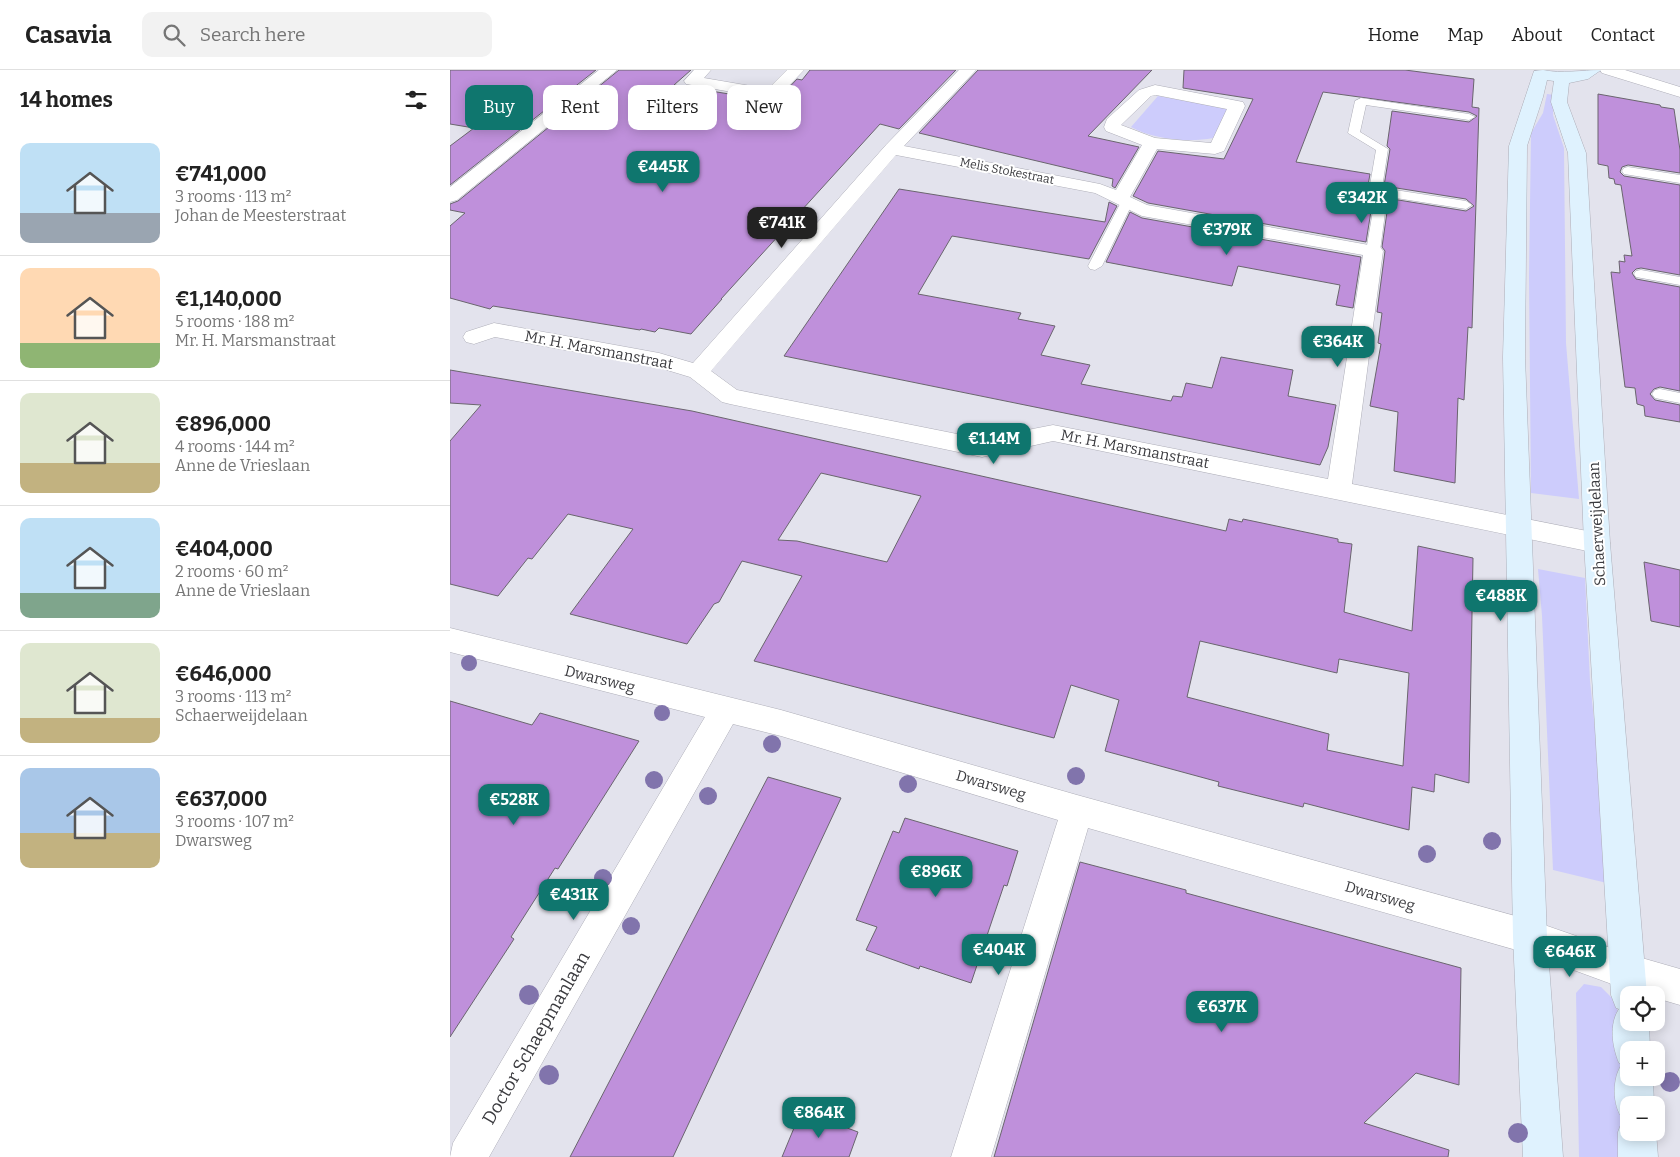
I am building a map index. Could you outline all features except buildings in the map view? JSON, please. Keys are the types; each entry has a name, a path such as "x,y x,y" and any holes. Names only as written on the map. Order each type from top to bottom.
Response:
{"street":[{"path":"450,196 609,70"},
{"path":"703,70 692,81 772,94 796,70"},
{"path":"698,372 892,149 968,70"},
{"path":"1544,1157 1530,937 1514,357 1518,146 1543,74 1578,77 1593,70"},
{"path":"1608,70 1680,92"},
{"name":"Schaerweijdelaan","path":"1543,74 1559,102 1577,153 1597,543 1628,984"},
{"path":"1155,90 1237,106 1218,147 1215,149 1152,143 1112,127 1148,91 1155,90"},
{"path":"1123,201 1152,143"},
{"name":"Melis Stokestraat","path":"892,149 1100,189 1142,210 1373,251"},
{"path":"1339,490 1373,251"},
{"name":"Mr. H. Marsmanstraat","path":"474,337 494,330 659,360 698,372 730,396 982,448 1053,433 1597,543"},
{"name":"Dwarsweg","path":"450,640 781,723 1077,810 1530,937"},
{"name":"Doctor Schaepmanlaan","path":"467,1157 725,710"},
{"path":"970,1157 1077,810"},
{"path":"1530,937 1628,984 1680,987"},
{"path":"1637,1141 1638,1157"}],"lane":[{"path":"1373,251 1380,205 1375,191 1382,149 1354,134 1361,101 1469,116"},
{"path":"1628,171 1680,179"},
{"path":"1375,191 1466,204"},
{"path":"1095,266 1123,201"},
{"path":"1641,274 1680,281"},
{"path":"1660,394 1680,398"}],"shaded area":[{"path":"1547,94 1554,95 1553,115 1564,148 1566,343 1579,499 1531,493 1529,277 1531,133 1543,113"},
{"path":"1158,96 1230,109 1213,138 1193,140 1171,139 1131,127"},
{"path":"1538,569 1585,578 1590,681 1611,884 1553,870 1542,616"},
{"path":"1584,984 1601,987 1617,1003 1620,1086 1622,1086 1622,1096 1620,1096 1620,1141 1625,1141 1626,1157 1579,1157 1576,993"}]}
